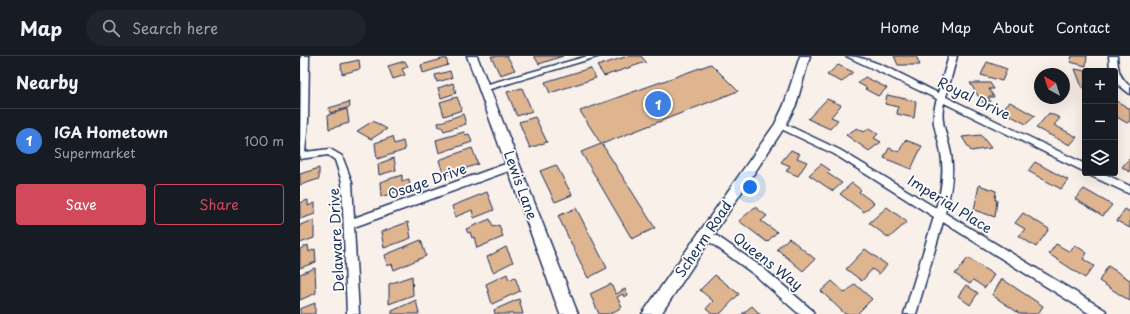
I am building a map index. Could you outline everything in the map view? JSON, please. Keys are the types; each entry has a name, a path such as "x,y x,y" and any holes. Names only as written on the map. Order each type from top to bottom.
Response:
{"street":[{"path":"300,156 304,121 302,79 305,56"},
{"name":"Lewis Lane","path":"472,56 569,314"},
{"path":"484,88 596,56"},
{"name":"Scherm Road","path":"651,314 780,126 790,105 805,56"},
{"name":"Royal Drive","path":"850,56 876,66 1082,167"},
{"path":"910,314 947,189 948,176 945,150 937,120 953,56"},
{"path":"1113,56 1114,68"},
{"path":"1118,80 1130,91"},
{"name":"Imperial Place","path":"780,126 837,152 1102,314"},
{"name":"Delaware Drive","path":"300,156 327,152 339,158 347,182 353,314"},
{"name":"Osage Drive","path":"349,224 514,165"},
{"path":"1100,176 1130,190"},
{"name":"Queens Way","path":"707,234 751,263 788,294 808,314"}],"building":[{"path":"491,56 507,56 515,70 500,75"},
{"path":"534,56 563,56 539,64"},
{"path":"628,56 641,56 646,62 604,76 597,66"},
{"path":"894,56 916,56 920,65 898,65"},
{"path":"1072,56 1087,56 1086,66 1070,62"},
{"path":"446,58 448,65 423,73 421,65"},
{"path":"359,60 360,69 342,74 341,64"},
{"path":"405,61 408,67 402,69 405,75 393,79 388,66"},
{"path":"987,62 1007,69 1002,81 981,75"},
{"path":"711,64 738,91 602,144 655,228 632,239 581,152 601,144 580,111"},
{"path":"838,65 853,72 842,82 827,75"},
{"path":"590,68 596,78 550,93 545,82"},
{"path":"1075,69 1082,70 1082,87"},
{"path":"450,71 452,78 437,82 435,75"},
{"path":"865,77 887,88 878,96 865,89 867,88 858,83"},
{"path":"453,83 456,93 441,98 438,88"},
{"path":"970,83 990,83 994,89 989,89 994,97 988,97 991,102 982,102"},
{"path":"522,88 532,111 517,116 507,92"},
{"path":"887,95 916,101 914,118 897,114 898,107 885,104"},
{"path":"457,97 462,110 444,116 440,102"},
{"path":"827,99 841,105 831,117 838,120 830,129 808,119"},
{"path":"349,102 350,107 330,113 329,108"},
{"path":"1010,102 1035,116 1026,124 1000,110"},
{"path":"1118,102 1130,109 1130,121 1127,123 1118,118"},
{"path":"347,109 349,123 329,129 328,115"},
{"path":"1049,113 1060,118 1054,125 1077,137 1070,145 1036,128"},
{"path":"463,114 466,124 444,131 442,127 439,127 438,123"},
{"path":"535,117 547,142 530,148 519,122"},
{"path":"373,121 387,129 371,139 357,131"},
{"path":"857,128 864,132 869,128 878,134 874,138 881,142 869,151 846,135"},
{"path":"464,132 465,135 469,134 472,142 439,153 436,140"},
{"path":"981,135 991,148 971,151 962,137"},
{"path":"392,137 394,144 403,141 405,150 377,159 375,143"},
{"path":"905,140 922,146 911,169 884,158 889,148 899,152"},
{"path":"472,148 478,164 444,176 439,160"},
{"path":"791,150 800,154 797,158 807,162 798,176 786,171 790,166 781,162"},
{"path":"394,158 396,170 379,175 378,164"},
{"path":"1129,159 1130,160 1130,172 1122,167"},
{"path":"1035,162 1068,180 1061,189 1028,171"},
{"path":"821,164 830,170 827,173 842,183 833,191 809,175"},
{"path":"556,165 572,195 555,202 540,171"},
{"path":"319,168 319,179 300,185 300,174"},
{"path":"402,175 402,181 409,179 410,187 381,197 380,182"},
{"path":"852,183 861,190 859,192 874,203 864,212 840,194"},
{"path":"979,185 996,191 995,200 997,200 995,217 974,210"},
{"path":"1084,189 1112,205 1103,216 1075,199"},
{"path":"487,192 494,210 474,218 472,210 455,217 452,206"},
{"path":"308,200 308,206 315,203 315,214 300,219 300,203"},
{"path":"755,207 767,216 761,221 777,232 767,242 739,221"},
{"path":"887,207 907,222 889,238 869,223"},
{"path":"576,208 607,268 588,278 558,216"},
{"path":"1125,209 1130,212 1130,228 1117,221"},
{"path":"1023,213 1049,229 1036,247 1019,236 1025,229 1015,223"},
{"path":"490,219 493,227 499,225 503,237 477,248 474,237 472,238 470,232 468,233 466,229"},
{"path":"314,220 314,238 300,243 300,225"},
{"path":"408,222 411,238 384,248 381,232"},
{"path":"789,238 815,259 803,271 777,249"},
{"path":"421,240 426,256 394,270 392,264 387,266 385,255"},
{"path":"1056,244 1070,252 1075,245 1087,253 1083,259 1094,266 1085,278 1049,254"},
{"path":"308,245 309,252 315,249 316,262 300,268 300,249"},
{"path":"506,247 513,262 493,272 487,257"},
{"path":"865,249 887,265 879,274 872,269 862,281 846,269"},
{"path":"968,258 994,275 985,288 973,280 970,284 955,274"},
{"path":"1108,266 1130,280 1130,301 1099,281"},
{"path":"315,268 316,293 300,300 300,274"},
{"path":"507,274 509,280 515,277 520,291 492,304 486,284"},
{"path":"715,275 739,294 720,314 712,314 706,309 713,301 700,290"},
{"path":"412,276 413,295 389,304 389,284"},
{"path":"1002,279 1043,306 1038,314 1020,314 992,295"},
{"path":"832,281 845,293 855,284 872,299 857,314 845,314 821,291"},
{"path":"611,284 616,294 625,289 628,295 624,297 623,294 617,297 622,307 610,314 599,314 590,294"},
{"path":"966,285 978,293 970,305 958,296"},
{"path":"519,299 523,314 495,314 494,310"},
{"path":"416,300 419,314 392,314 392,311"},
{"path":"315,303 315,314 300,314 300,309"},
{"path":"752,306 760,314 742,314"}],"place":[{"name":"IGA Hometown","path":"658,104"}]}
